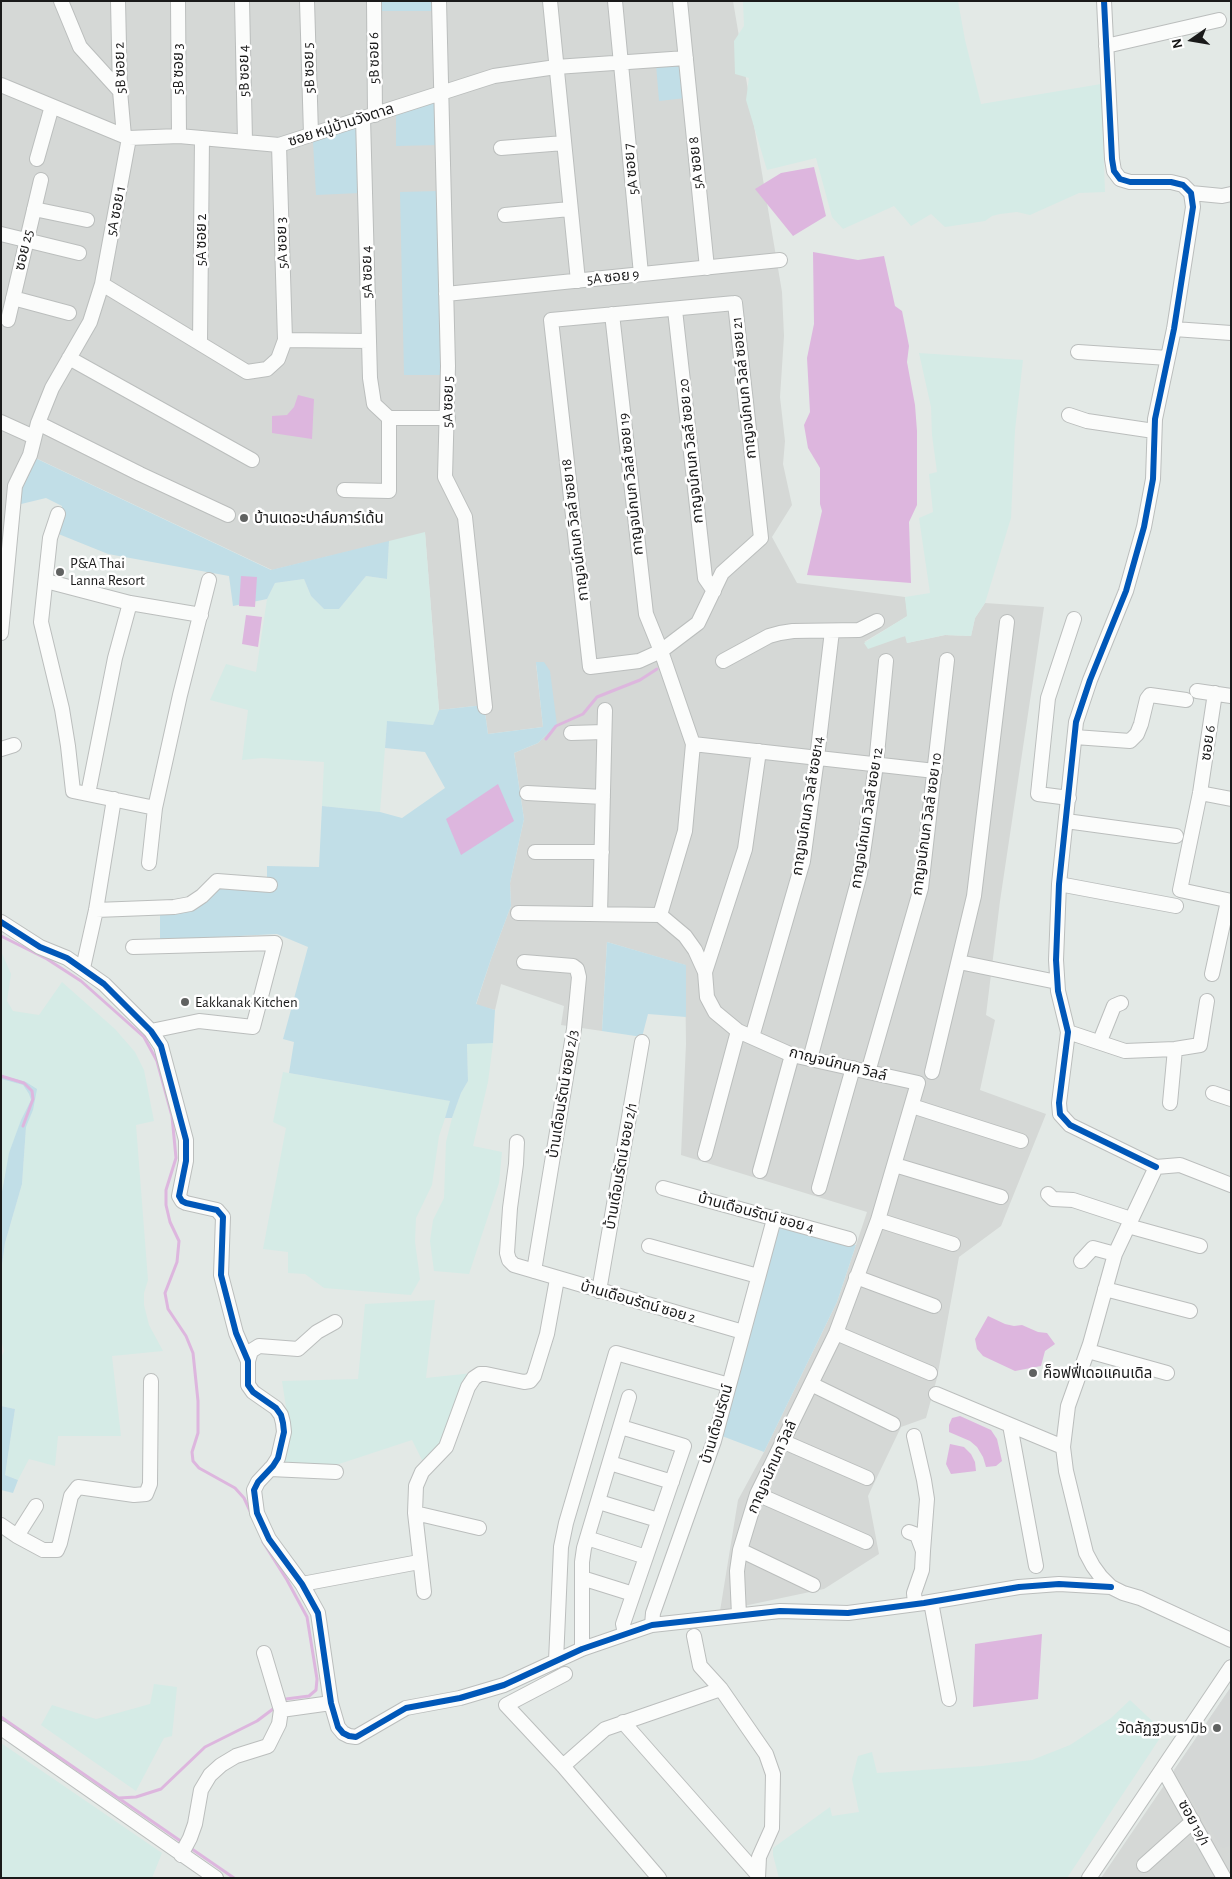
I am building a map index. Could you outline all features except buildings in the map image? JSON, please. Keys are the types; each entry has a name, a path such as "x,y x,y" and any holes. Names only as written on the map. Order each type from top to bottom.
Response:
{"street":[{"path":"61,1 80,47 120,91"},
{"name":"5B ซอย 2","path":"118,1 120,91 127,137"},
{"name":"5B ซอย 3","path":"178,1 179,136"},
{"name":"5B ซอย 4","path":"242,1 245,141"},
{"name":"5B ซอย 5","path":"307,1 311,134"},
{"name":"5B ซอย 6","path":"369,116 374,1"},
{"name":"5A ซอย 5","path":"439,1 448,366 446,477 465,517 485,707"},
{"path":"550,1 578,281"},
{"name":"5A ซอย 7","path":"615,1 641,274"},
{"name":"5A ซอย 8","path":"680,1 707,268"},
{"path":"1104,1 1114,171 1120,179 1130,182 1171,182 1184,185 1191,193 1193,208 1174,328 1155,419 1153,479 1144,528 1126,590 1090,680 1076,722 1059,884 1057,982 1068,1032 1058,1104 1060,1114 1070,1125 1156,1167 1180,1164 1231,1184"},
{"path":"1106,46 1219,20"},
{"name":"ซอย หมู่บ้านวังตาล","path":"1,85 127,137 179,136 278,145 442,91 494,76 556,67 686,58"},
{"path":"37,159 52,106"},
{"name":"5A ซอย 4","path":"369,116 370,378 374,404 390,418"},
{"name":"5A ซอย 1","path":"1,633 15,486 30,455 38,423 52,388 90,322 102,284 127,137"},
{"name":"5A ซอย 2","path":"200,343 202,138"},
{"path":"501,148 564,143"},
{"name":"5A ซอย 3","path":"278,145 285,340"},
{"name":"ซอย 25","path":"8,320 41,180"},
{"path":"1191,193 1222,196 1231,194"},
{"path":"34,209 87,220"},
{"path":"505,215 570,209"},
{"path":"1,234 78,253"},
{"name":"5A ซอย 9","path":"446,294 780,260"},
{"path":"102,284 247,372 267,369 278,359 285,340 369,341"},
{"path":"13,298 69,313"},
{"name":"กาญจน์กนก วิลล์ ซอย 21","path":"551,320 735,303 761,538 722,573 714,591"},
{"name":"กาญจน์กนก วิลล์ ซอย 20","path":"675,310 705,578 714,591"},
{"name":"กาญจน์กนก วิลล์ ซอย 19","path":"612,314 646,614 661,651"},
{"name":"กาญจน์กนก วิลล์ ซอย 18","path":"551,320 590,667 639,661 661,651"},
{"path":"1174,328 1231,333"},
{"path":"1078,352 1168,358"},
{"path":"68,358 252,460"},
{"path":"1069,414 1087,420 1154,431"},
{"path":"344,490 389,491 390,418 448,418"},
{"path":"1,422 34,437"},
{"path":"38,423 228,515"},
{"path":"58,514 50,538 41,622 62,709 73,791 155,808"},
{"path":"149,863 155,808 180,695 209,580"},
{"path":"46,581 130,603 201,615"},
{"path":"518,914 660,915 685,831 694,744 661,651 698,623 714,591"},
{"path":"88,794 115,658 130,603"},
{"path":"1069,798 1038,794 1048,698 1074,619"},
{"path":"723,661 774,634 793,631 859,630 877,621"},
{"path":"932,1072 974,896 1007,622"},
{"name":"กาญจน์กนก วิลล์ ซอย14","path":"752,1037 802,861 817,758 832,630"},
{"name":"กาญจน์กนก วิลล์ ซอย 10","path":"868,1072 920,888 947,660"},
{"name":"กาญจน์กนก วิลล์ ซอย 12","path":"810,1059 860,874 876,765 886,661"},
{"path":"1198,692 1231,696"},
{"name":"ซอย 6","path":"1215,693 1200,793 1180,890 1229,901"},
{"path":"1074,737 1130,742 1137,734 1147,698 1150,695 1186,700"},
{"path":"600,914 605,710"},
{"path":"571,733 604,732"},
{"path":"694,744 935,772"},
{"path":"705,972 745,850 760,751"},
{"path":"527,792 603,797"},
{"path":"1200,793 1231,799"},
{"path":"82,968 96,910 114,799"},
{"path":"1066,821 1176,836"},
{"path":"536,852 602,852"},
{"path":"96,910 190,904 202,896 217,881 270,885"},
{"path":"1059,884 1176,906"},
{"path":"1212,974 1229,901"},
{"name":"กาญจน์กนก วิลล์","path":"660,915 685,936 696,950 705,972 707,997 715,1012 738,1031 792,1055 918,1083 878,1220 836,1332 757,1494 740,1550 737,1571 738,1615"},
{"path":"1,922 40,947 67,958 104,984 151,1031 162,1046 186,1140 186,1161 179,1196 186,1203 217,1210 223,1216 221,1275 236,1333 248,1361"},
{"path":"133,947 275,943 253,1027 198,1021 151,1031"},
{"name":"บ้านเดือนรัตน์ ซอย 2/3","path":"524,962 572,966 577,969 579,977 574,1029 534,1271"},
{"path":"959,962 1057,982"},
{"path":"1068,1032 1100,1041 1125,1051 1175,1049 1200,1045 1207,1001"},
{"path":"1100,1041 1114,1006 1121,1003"},
{"path":"705,1154 738,1031"},
{"name":"บ้านเดือนรัตน์ ซอย 2/1","path":"599,1291 642,1042"},
{"path":"1170,1103 1175,1049"},
{"path":"760,1171 792,1055"},
{"path":"818,1188 853,1068"},
{"path":"1213,1093 1231,1099"},
{"path":"912,1106 1020,1141"},
{"name":"บ้านเดือนรัตน์ ซอย 2","path":"517,1142 507,1253 509,1260 514,1265 743,1332"},
{"path":"895,1164 1001,1197"},
{"path":"1111,1586 1093,1566 1086,1553 1072,1502 1063,1447 1068,1406 1088,1351 1115,1254 1156,1167"},
{"name":"บ้านเดือนรัตน์ ซอย 4","path":"663,1188 849,1239"},
{"path":"1048,1194 1053,1199 1073,1200 1129,1222 1200,1246"},
{"name":"บ้านเดือนรัตน์","path":"652,1626 653,1613 714,1441 774,1218"},
{"path":"878,1220 953,1244"},
{"path":"649,1246 758,1276"},
{"path":"1081,1261 1093,1248 1115,1254"},
{"path":"856,1277 934,1306"},
{"path":"424,1592 419,1562 415,1512 416,1486 422,1472 446,1447 468,1387 474,1378 480,1374 486,1374 524,1382 534,1376 548,1334 557,1279"},
{"path":"1105,1289 1190,1311"},
{"path":"335,1322 317,1332 298,1349 260,1346 250,1351 247,1381 250,1389 276,1408 281,1415 284,1432 278,1458 270,1470 258,1482 254,1490 257,1513 269,1539 302,1584 318,1613 326,1704 338,1727 349,1736 356,1737 406,1708 460,1698 504,1685 582,1649 625,1634 652,1626 738,1615 780,1611 848,1613 931,1602 1018,1586 1060,1584 1111,1586 1230,1639"},
{"path":"836,1332 930,1373"},
{"path":"1088,1351 1167,1373"},
{"path":"556,1661 561,1547 566,1523 616,1353 729,1385"},
{"path":"1,1525 43,1550 57,1550 71,1496 78,1487 134,1495 146,1494 150,1484 151,1381"},
{"path":"811,1384 893,1424"},
{"path":"936,1394 1063,1447"},
{"path":"582,1649 582,1562 587,1538 629,1397"},
{"path":"1010,1425 1036,1566"},
{"path":"621,1426 684,1446 623,1624 625,1634"},
{"path":"914,1436 927,1499 922,1570 914,1594 915,1604"},
{"path":"782,1441 867,1478"},
{"path":"610,1463 672,1482"},
{"path":"270,1470 336,1472"},
{"path":"757,1494 866,1542"},
{"path":"599,1502 658,1520"},
{"path":"18,1536 36,1506"},
{"path":"415,1512 479,1528"},
{"path":"908,1532 917,1535 923,1551"},
{"path":"587,1538 646,1557"},
{"path":"740,1550 813,1585"},
{"path":"302,1584 419,1562"},
{"path":"582,1578 633,1594"},
{"path":"931,1602 949,1698"},
{"path":"694,1636 700,1666 721,1689 766,1754 773,1774 772,1828 759,1857 758,1876"},
{"path":"185,1850 195,1824 201,1790 210,1775 221,1765 236,1756 268,1746 279,1724 281,1710 264,1653"},
{"path":"1089,1878 1231,1667"},
{"path":"565,1674 506,1705 563,1766 659,1878"},
{"path":"563,1766 605,1729 721,1689"},
{"path":"281,1710 326,1704"},
{"path":"623,1722 758,1876"},
{"path":"1,1728 185,1850 200,1871 216,1878"},
{"name":"ซอย 19/1","path":"1163,1769 1224,1878"},
{"path":"1144,1865 1193,1820"}],"shaded area":[{"path":"1,1 733,1 782,292 784,336 780,397 785,441 783,464 792,505 772,537 797,583 905,597 908,616 864,642 906,636 907,643 945,635 971,636 975,618 985,603 1044,607 1000,901 986,1015 995,1020 980,1090 1046,1114 1001,1226 959,1257 937,1378 926,1418 901,1427 868,1496 879,1554 824,1589 720,1611 738,1500 764,1452 837,1302 867,1212 681,1155 686,1044 685,965 607,942 602,1031 561,1025 564,1006 501,984 495,1010 476,1005 511,906 510,883 524,819 514,753 538,743 556,725 536,663 543,727 488,734 484,705 439,710 425,533 272,570 23,452 12,478 1,596"},
{"path":"381,1 432,1 432,11 382,11"},
{"path":"743,1 958,1 965,40 981,104 1101,84 1105,192 1079,193 1030,215 1017,212 1000,214 992,216 985,221 945,227 931,214 911,226 894,206 843,229 832,217 816,158 767,170 746,100 749,78 735,74 734,41 744,26"},
{"path":"683,62 686,98 659,101 656,64"},
{"path":"438,99 439,145 396,146 396,114"},
{"path":"358,127 360,193 316,195 313,142"},
{"path":"814,167 826,216 793,236 755,189 781,173"},
{"path":"439,191 443,375 404,375 400,192"},
{"path":"813,252 858,260 884,256 895,306 902,311 909,346 907,362 915,405 917,431 917,505 909,522 911,583 807,575 822,511 820,504 820,468 808,448 804,425 810,412 807,358 814,324"},
{"path":"919,353 1023,360 1015,430 1011,518 985,603 975,618 971,636 945,635 907,643 905,636 868,649 864,643 907,616 905,597 930,593 919,518 933,512 929,474 937,472 932,435 931,407"},
{"path":"298,395 314,399 312,439 272,433 272,416 287,415 294,407"},
{"path":"33,457 271,570 389,541 387,579 366,576 339,609 324,609 311,596 304,579 275,583 267,599 233,606 229,576 108,554 56,533 62,506 46,498 17,505 20,488"},
{"path":"425,532 439,710 433,725 387,722 380,812 322,806 324,762 262,758 242,760 248,710 210,700 226,664 256,672 267,599 275,583 304,579 311,596 324,609 339,609 366,576 387,579 389,541"},
{"path":"241,576 257,577 255,607 239,606"},
{"path":"246,615 262,617 258,647 242,644"},
{"path":"536,662 544,662 550,671 557,725 538,743 514,753 524,819 510,883 511,906 476,1004 495,1010 493,1043 467,1044 468,1081 461,1093 452,1118 445,1118 450,1101 289,1073 294,1042 283,1039 308,947 277,934 160,940 160,911 218,885 267,888 267,866 319,867 322,806 380,812 402,818 445,788 425,752 385,748 387,721 433,725 439,710 484,705 488,734 543,727"},
{"path":"498,784 514,821 461,855 446,819"},
{"path":"607,942 686,965 686,1017 648,1014 642,1037 602,1031"},
{"path":"1,951 11,974 7,1001 13,1011 39,1015 62,982 115,1029 135,1052 144,1070 154,1121 136,1125 148,1280 144,1293 144,1305 149,1325 163,1351 112,1356 121,1436 58,1436 55,1466 29,1459 18,1480 5,1475 15,1409 1,1406 1,1358 4,1351 1,1339 1,1272 5,1243 22,1184 26,1126 33,1110 26,1082 1,1075"},
{"path":"467,1043 493,1043 488,1082 473,1146 502,1152 499,1183 469,1274 434,1271 430,1241 433,1220 444,1198 446,1142 461,1093 468,1081"},
{"path":"283,1072 451,1101 439,1136 432,1185 416,1218 415,1242 420,1279 411,1295 324,1288 305,1274 288,1273 288,1252 263,1249 286,1128 273,1122"},
{"path":"1,1075 26,1082 37,1089 33,1110 26,1127 22,1184 5,1243 1,1272 1,1197 9,1153 21,1120 31,1100 23,1085 1,1079"},
{"path":"1,1079 23,1085 31,1100 21,1120 5,1174 1,1197"},
{"path":"776,1224 856,1245 837,1302 764,1452 722,1436"},
{"path":"435,1300 426,1378 473,1373 443,1446 423,1462 412,1440 339,1464 319,1466 282,1463 288,1420 282,1381 358,1379 365,1304"},
{"path":"988,1316 1005,1324 1022,1325 1038,1332 1047,1333 1055,1344 1045,1351 1041,1366 1015,1371 983,1356 977,1349 975,1339"},
{"path":"1,1406 15,1409 5,1475 18,1480 13,1493 1,1490"},
{"path":"960,1416 991,1430 997,1439 1002,1461 996,1466 986,1467 977,1447 970,1441 949,1432 952,1418"},
{"path":"950,1444 964,1447 971,1454 975,1462 976,1471 951,1474 946,1464"},
{"path":"1042,1634 1038,1699 973,1707 975,1644"},
{"path":"154,1684 177,1687 172,1736 164,1738 136,1791 41,1725 52,1705 96,1719 150,1704"},
{"path":"1231,1687 1231,1878 1101,1878"},
{"name":"วัดลัฏฐวนรามิb","path":"1231,1687 1231,1846 1222,1848 1174,1770"},
{"path":"1130,1700 1164,1732 1067,1878 779,1878 773,1848 830,1807 832,1816 859,1812 852,1779 858,1756 872,1752 877,1773 982,1766 1032,1760 1070,1745 1111,1718"},
{"path":"1,1743 162,1853 152,1878 1,1878"}],"waterway":[{"path":"546,739 556,726 583,714 597,697 640,680 657,669"},
{"path":"1,936 47,959 81,981 144,1037 157,1061 172,1116 176,1158 166,1190 166,1205 170,1222 179,1241 177,1262 165,1293 168,1309 186,1336 193,1353 198,1401 198,1433 192,1452 193,1461 199,1468 235,1488 244,1498 251,1513"},
{"path":"1,1076 24,1083 32,1091 33,1099 23,1126"},
{"path":"263,1542 307,1617 317,1679 316,1690 309,1696 286,1699 282,1702"},
{"path":"119,1798 136,1797 161,1789 205,1747 257,1721 277,1706"},
{"path":"1,1717 182,1842"},
{"path":"189,1847 234,1878"}],"cycle path":[{"path":"1104,1 1114,171 1120,179 1130,182 1171,182 1183,185 1191,193 1193,207 1174,329 1155,419 1153,479 1144,527 1126,591 1090,680 1076,722 1059,884 1056,960 1058,991 1068,1032 1059,1103 1060,1114 1070,1125 1156,1167"},
{"path":"1,922 40,947 67,958 104,984 151,1031 161,1046 186,1140 186,1161 179,1196 186,1203 217,1210 223,1217 221,1275 236,1333 248,1361 248,1385 253,1392 276,1408 281,1415 283,1423 284,1432 278,1458 258,1482 254,1490 257,1513 269,1539 302,1584 318,1613 331,1703 338,1727 343,1733 356,1737 406,1708 460,1698 504,1685 582,1649 652,1625 780,1611 848,1613 924,1603 1019,1587 1059,1584 1111,1587"}],"place":[{"name":"บ้านเดอะปาล์มการ์เด้น","path":"244,518"},
{"name":"P&A Thai Lanna Resort","path":"60,572"},
{"name":"Eakkanak Kitchen","path":"185,1002"},
{"name":"ค็อฟฟี่เดอแคนเดิล","path":"1033,1373"},
{"name":"วัดลัฏฐวนรามิb","path":"1217,1728"}]}
